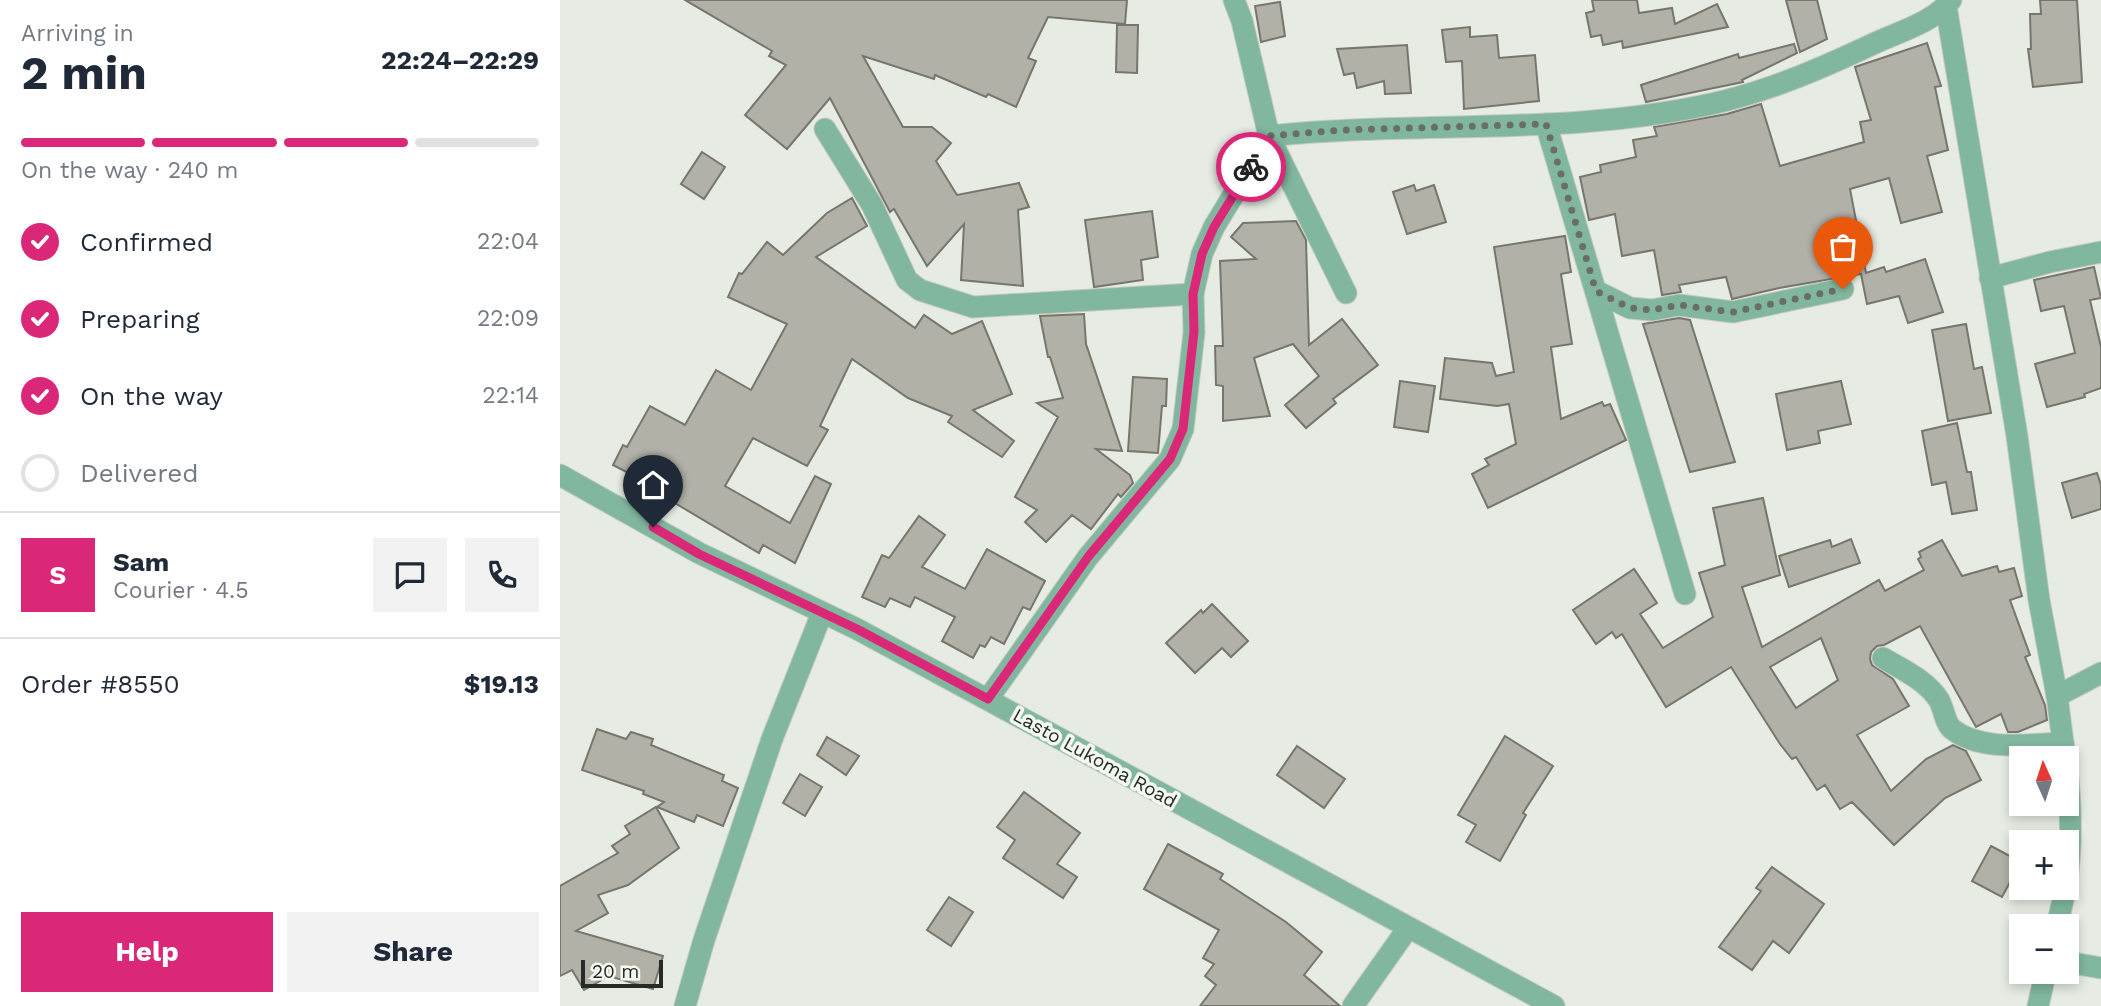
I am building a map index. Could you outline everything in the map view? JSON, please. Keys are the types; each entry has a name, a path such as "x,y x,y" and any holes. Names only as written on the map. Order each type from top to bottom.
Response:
{"street":[{"path":"1234,0 1242,21 1269,136 1346,293"},
{"path":"1269,136 1344,130 1546,124 1659,114 1760,91 1829,65 1915,26 1948,3 2063,746"},
{"path":"1546,124 1685,594"},
{"path":"825,129 872,205 907,280 919,290 972,307 1193,294"},
{"path":"988,699 1088,557 1170,459 1183,429 1194,332 1193,294 1202,254 1214,227 1269,136"},
{"path":"1990,278 2049,262 2101,252"},
{"path":"1596,291 1630,308 1652,310 1679,305 1733,312 1843,289"},
{"name":"Lasto Lukoma Road","path":"560,475 699,554 857,629 1554,1006"},
{"path":"685,1006 704,940 772,739 822,613"},
{"path":"1883,658 1926,684 1939,701 1950,728 1972,740 2024,746"},
{"path":"2057,696 2101,673"},
{"path":"1353,1006 1408,928"},
{"path":"2079,964 2101,968"},
{"path":"2038,1006 2043,984"}],"building":[{"path":"685,0 1127,0 1125,24 1048,17 1028,58 1036,61 1016,107 935,75 934,79 863,56 903,127 932,127 951,143 936,161 957,195 1019,183 1029,207 1018,210 1023,286 961,280 964,224 927,266 894,209 890,212 830,98 787,149 745,115 786,65 769,56 772,51"},
{"path":"1592,0 1637,0 1639,13 1672,8 1675,24 1717,4 1728,27 1623,48 1622,41 1603,45 1601,35 1591,37 1586,13 1594,11"},
{"path":"1786,0 1817,0 1827,39 1800,52"},
{"path":"2040,0 2077,0 2082,82 2033,87 2028,49 2031,49 2030,14 2041,14"},
{"path":"1280,2 1285,36 1261,42 1255,6"},
{"path":"1117,25 1138,25 1137,73 1116,72"},
{"path":"1470,27 1470,37 1497,35 1499,58 1535,55 1539,101 1464,109 1462,61 1446,62 1442,30"},
{"path":"1927,43 1941,86 1935,87 1948,150 1927,156 1942,212 1901,223 1889,178 1850,189 1866,273 1884,267 1886,272 1925,259 1943,312 1908,323 1899,296 1867,304 1861,274 1732,299 1726,277 1679,285 1681,292 1662,295 1654,250 1622,256 1615,214 1589,220 1580,177 1601,172 1600,165 1636,157 1633,140 1657,136 1654,127 1727,114 1761,104 1780,166 1864,142 1860,122 1871,120 1855,67"},
{"path":"1794,44 1797,53 1742,80 1743,82 1646,102 1641,85 1738,54 1739,58"},
{"path":"1407,45 1411,93 1385,94 1384,81 1357,88 1354,73 1344,75 1337,49"},
{"path":"702,152 725,167 704,199 681,184"},
{"path":"1414,185 1416,191 1434,185 1446,222 1407,234 1393,192"},
{"path":"852,198 867,226 816,257 915,328 924,315 952,334 982,321 1012,394 973,410 1014,441 1002,457 948,422 952,416 908,398 852,359 820,426 828,430 807,466 753,438 725,486 790,523 815,476 831,484 795,563 763,545 759,553 668,499 671,495 613,465 623,445 627,447 650,406 685,425 716,370 751,390 787,324 728,297 739,273 742,274 767,242 783,255 827,213"},
{"path":"1152,211 1158,257 1141,260 1143,280 1094,287 1085,220"},
{"path":"1296,221 1306,240 1309,345 1342,319 1378,365 1333,399 1336,403 1306,428 1285,405 1319,376 1293,344 1254,358 1270,416 1223,421 1223,386 1216,385 1215,346 1223,346 1220,261 1256,259 1231,237 1243,223"},
{"path":"1565,236 1571,272 1561,274 1572,344 1551,347 1561,419 1602,402 1604,406 1610,404 1626,440 1488,508 1472,474 1489,465 1485,459 1516,444 1509,404 1497,406 1440,399 1445,358 1492,363 1496,376 1514,372 1494,247"},
{"path":"2094,267 2101,298 2090,300 2101,347 2101,388 2084,394 2085,397 2047,407 2035,364 2075,353 2064,306 2041,311 2034,280"},
{"path":"1084,314 1086,344 1122,451 1096,449 1130,475 1133,483 1121,497 1118,494 1091,529 1072,515 1046,542 1025,522 1037,510 1015,497 1058,417 1037,403 1063,398 1048,357 1040,316"},
{"path":"1679,318 1690,320 1735,462 1690,472 1643,324"},
{"path":"1966,324 1974,369 1982,367 1991,413 1948,421 1932,330"},
{"path":"1133,377 1167,379 1166,406 1162,406 1158,453 1128,451"},
{"path":"1400,381 1435,386 1428,432 1394,427"},
{"path":"1841,381 1851,424 1818,431 1820,443 1787,450 1776,394"},
{"path":"1957,423 1967,472 1971,472 1977,510 1952,514 1946,482 1932,485 1922,431"},
{"path":"2097,473 2101,485 2101,509 2072,518 2062,483"},
{"path":"1763,498 1780,575 1742,587 1762,647 1879,580 1885,591 1924,570 1918,559 1921,557 1919,552 1942,540 1962,576 1997,566 1999,572 2014,568 2022,596 2010,600 2030,655 2025,657 2045,705 2047,720 2018,732 2008,732 2001,714 1976,727 1920,626 1877,646 1871,652 1872,665 1893,679 1909,706 1857,735 1891,791 1926,759 1953,745 1966,751 1981,780 1945,798 1894,845 1852,802 1840,809 1825,785 1817,790 1796,757 1792,759 1780,744 1731,667 1666,707 1622,634 1616,638 1612,632 1596,644 1573,610 1634,569 1657,603 1640,614 1663,648 1713,617 1699,573 1725,565 1713,508","holes":["1821,638 1838,680 1796,708 1770,667"]},
{"path":"919,516 945,535 922,567 965,589 987,549 1045,581 1030,610 1023,607 1004,644 991,637 985,647 980,645 973,658 942,641 955,617 915,597 910,607 890,598 885,607 862,597 882,555 889,558"},
{"path":"1851,539 1860,563 1789,587 1779,556 1830,540 1832,547"},
{"path":"1212,604 1248,641 1231,657 1222,648 1195,673 1166,643 1201,610 1203,613"},
{"path":"597,729 626,739 631,732 653,739 651,745 724,775 722,781 738,788 723,826 697,815 694,822 657,807 664,802 643,794 644,791 582,770"},
{"path":"1505,736 1553,766 1523,813 1526,815 1500,861 1466,842 1476,825 1458,815"},
{"path":"827,737 859,756 846,775 817,755"},
{"path":"1297,746 1345,779 1324,808 1277,775"},
{"path":"800,774 822,787 805,816 783,803"},
{"path":"1024,792 1080,833 1057,864 1077,877 1063,898 1003,858 1015,840 997,827"},
{"path":"656,807 679,848 628,885 598,895 608,913 576,931 663,956 653,989 609,976 584,990 572,970 560,976 560,886 618,853 612,846 630,834 625,826"},
{"path":"1168,844 1223,874 1220,879 1286,922 1322,952 1304,975 1340,1006 1200,1006 1216,985 1205,976 1214,964 1203,958 1219,930 1144,889"},
{"path":"1991,846 2009,856 2009,884 2002,897 1972,881"},
{"path":"1772,867 1824,904 1789,953 1773,941 1752,970 1719,947 1761,891 1756,888"},
{"path":"949,897 973,912 951,946 927,930"}],"way so far":[{"path":"1251,167 1269,136 1344,130 1546,124 1596,291 1630,308 1652,310 1679,305 1733,312 1843,289"}],"route":[{"path":"653,527 699,554 857,629 988,699 1088,557 1170,459 1183,429 1194,332 1193,294 1202,254 1214,227 1251,167"}]}
